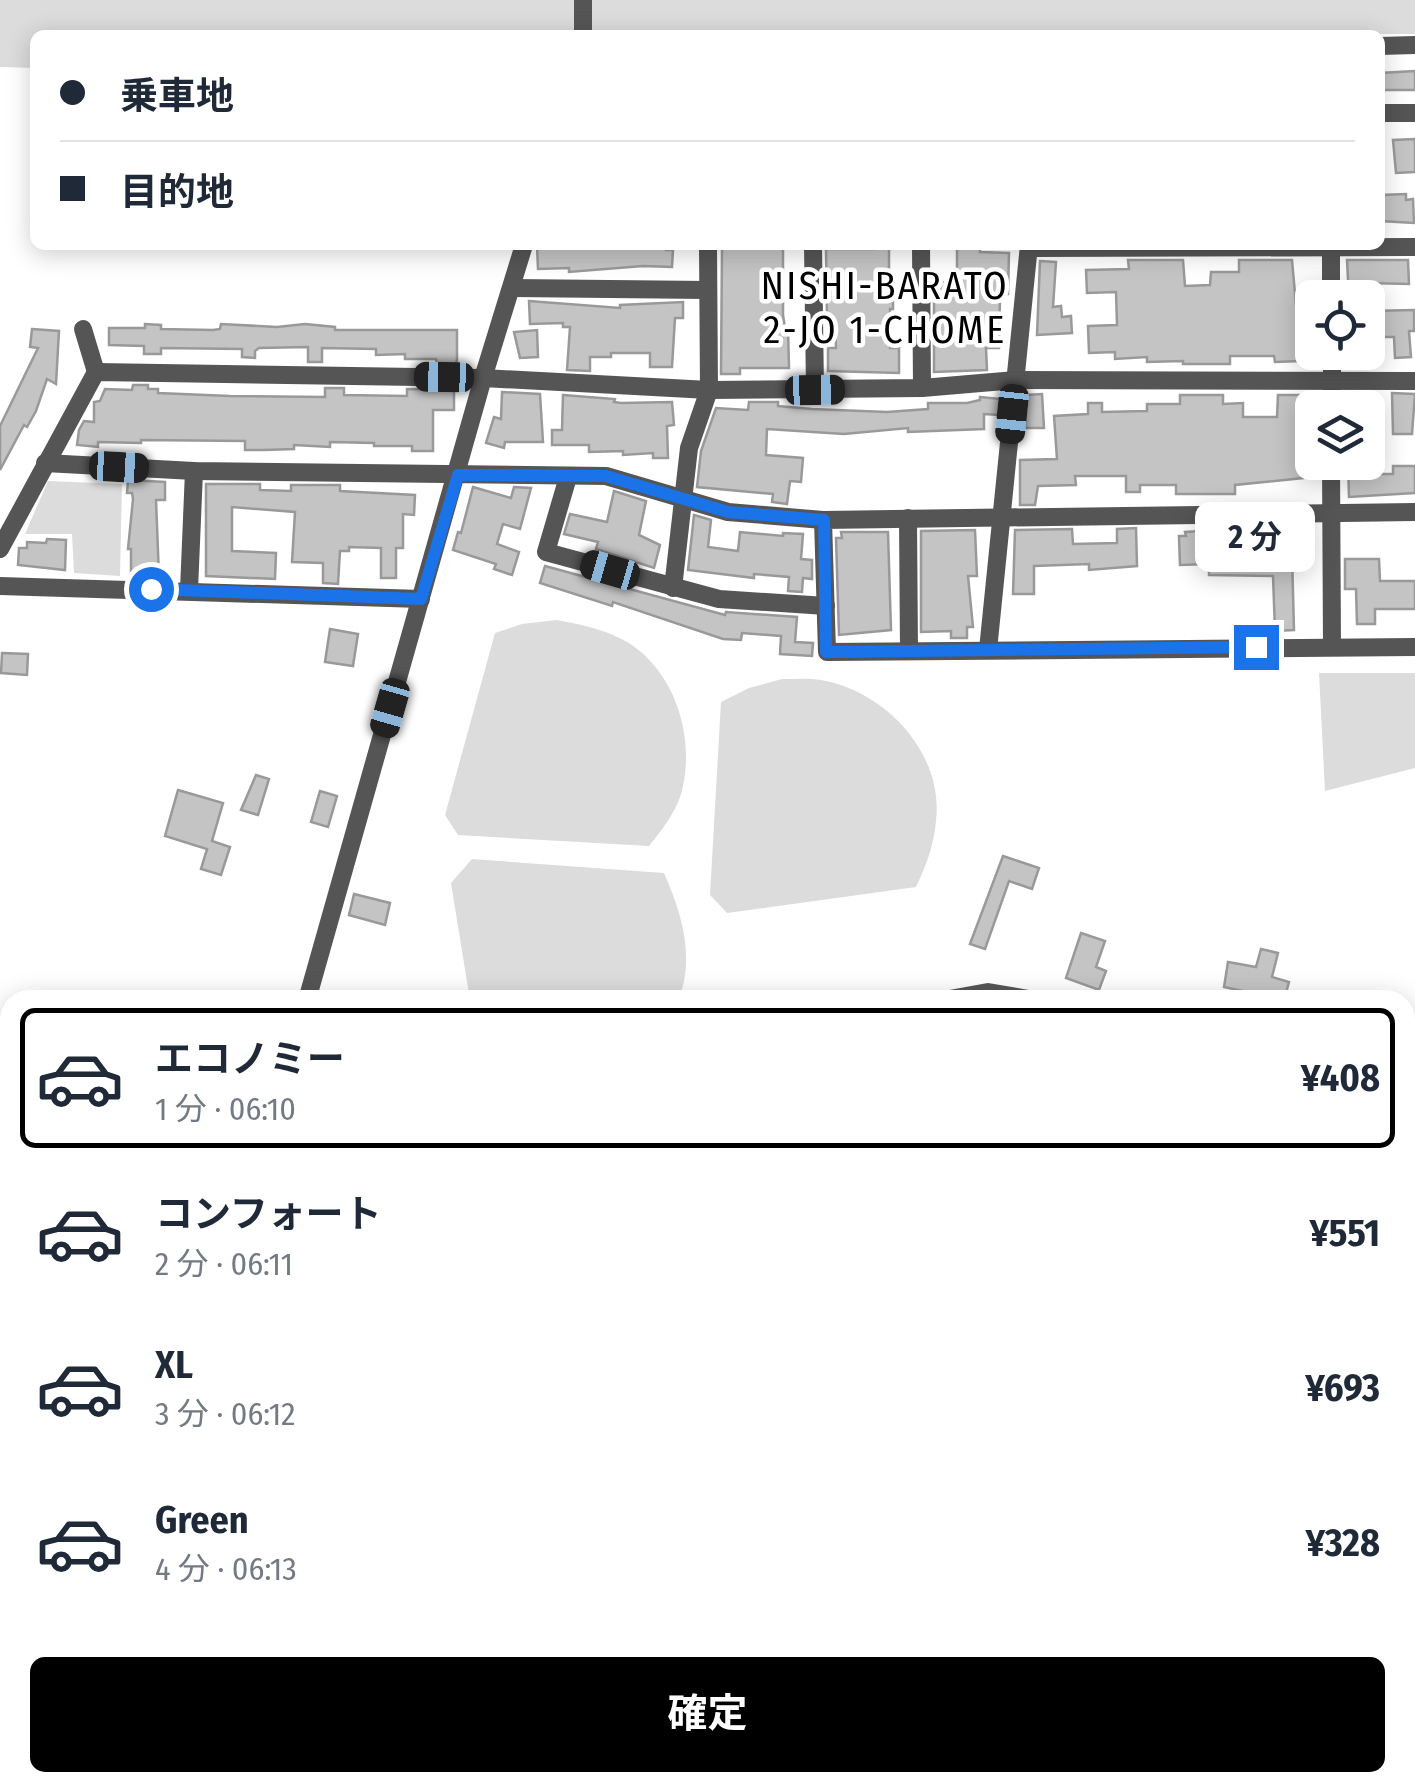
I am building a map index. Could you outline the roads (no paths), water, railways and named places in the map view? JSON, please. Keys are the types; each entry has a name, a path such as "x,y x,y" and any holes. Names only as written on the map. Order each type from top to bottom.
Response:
{"street":[{"path":"583,0 583,30"},
{"path":"1385,46 1415,45"},
{"path":"1385,113 1415,112"},
{"path":"1385,247 1415,247"},
{"path":"310,990 523,250"},
{"path":"673,588 689,448 709,390 708,250"},
{"path":"813,250 815,390"},
{"path":"921,250 922,388"},
{"path":"988,650 1029,250"},
{"path":"1330,250 1331,280"},
{"path":"512,288 708,290"},
{"path":"0,548 96,372 83,329"},
{"path":"1332,370 1332,390"},
{"path":"96,372 483,378 709,390 922,388 1016,380 1415,380"},
{"path":"45,463 194,471 606,476 728,512 824,520 1415,512"},
{"path":"188,590 194,471"},
{"path":"568,477 546,552 719,599 826,606"},
{"path":"1331,480 1332,646"},
{"path":"908,518 909,651"},
{"path":"824,520 826,652 1415,647"},
{"path":"0,586 421,599"}],"district":[{"name":"NISHI-BARATO 2-JO 1-CHOME","path":"885,308"}]}
